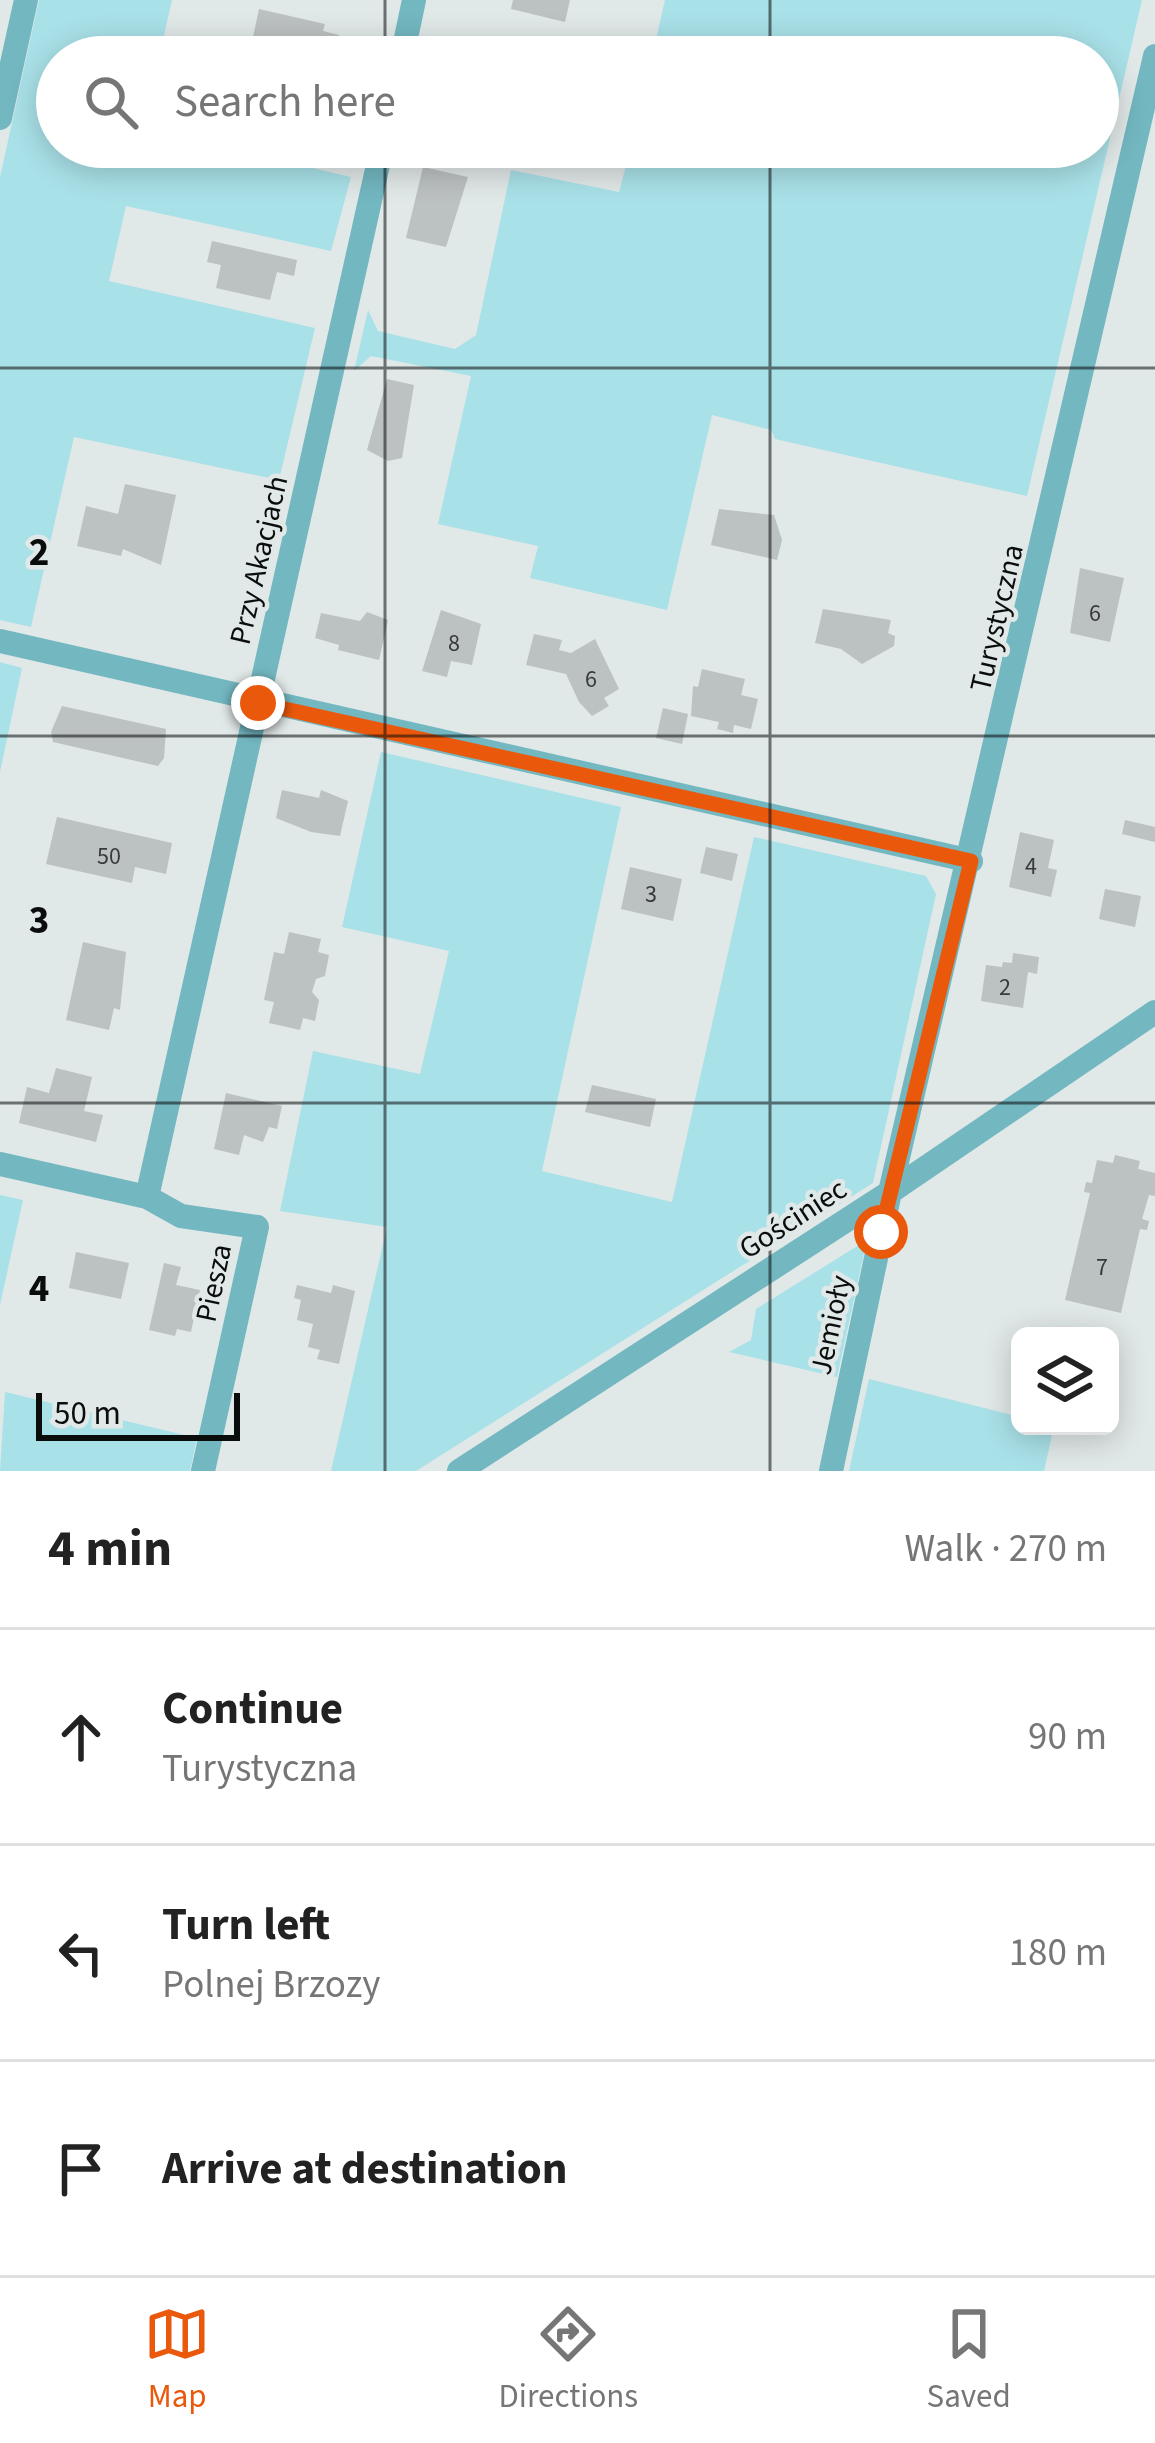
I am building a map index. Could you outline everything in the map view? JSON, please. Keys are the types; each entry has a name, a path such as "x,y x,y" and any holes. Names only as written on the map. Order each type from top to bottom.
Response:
{"street":[{"path":"0,118 26,0"},
{"path":"406,36 414,0"},
{"name":"Turystyczna","path":"890,1192 971,861 1155,56"},
{"name":"Przy Akacjach","path":"147,1197 377,168"},
{"path":"0,641 971,861"},
{"name":"Gościniec","path":"459,1471 890,1192 1155,1012"},
{"name":"Piesza","path":"0,1164 147,1197 181,1216 257,1227 203,1471"},
{"name":"Jemioły","path":"831,1471 890,1192"}],"shaded area":[{"path":"39,0 172,0 164,36 36,36 36,168 313,168 351,177 331,251 126,206 109,281 315,328 279,480 74,437 31,627 0,620 0,177"},
{"path":"665,0 1142,0 1119,99 1119,36 657,36"},
{"path":"625,168 1103,168 1027,496 775,439 771,430 712,415 667,610 530,578 538,546 438,524 471,376 371,356 354,371 368,310 378,331 455,349 476,335 511,170 619,192"},
{"path":"0,662 22,668 0,772"},
{"path":"381,752 621,807 542,1171 672,1202 754,837 926,876 936,894 873,1183 416,1471 331,1471 387,1227 280,1211 313,1051 420,1074 449,951 342,927"},
{"path":"0,1195 23,1200 0,1305"},
{"path":"867,1240 837,1377 729,1352 751,1340 756,1309"},
{"path":"869,1379 1011,1415 1011,1435 1052,1435 1044,1471 849,1471"},
{"path":"5,1392 197,1438 190,1471 0,1471"}],"building":[{"path":"513,0 570,0 565,22 511,9"},
{"path":"259,9 325,24 323,31 339,35 339,36 253,36"},
{"path":"423,168 468,177 446,247 406,238"},
{"path":"212,241 297,260 294,276 277,272 270,300 216,288 221,265 207,262"},
{"path":"387,379 414,385 402,458 388,461 367,450"},
{"path":"125,484 176,495 161,565 123,549 121,556 77,546 86,506 118,514"},
{"path":"719,509 774,515 782,540 777,560 711,545"},
{"path":"1080,568 1124,578 1110,642 1070,633"},
{"path":"823,609 891,620 888,633 895,636 894,646 862,664 841,649 815,643"},
{"path":"441,610 481,624 472,665 451,661 447,677 422,671"},
{"path":"367,612 388,620 379,660 338,650 339,645 315,638 321,613 360,621"},
{"path":"534,634 562,640 559,650 571,653 595,639 619,689 604,698 609,706 592,716 579,702 566,674 526,665"},
{"path":"702,669 745,679 741,695 758,699 751,729 734,725 733,733 717,729 719,722 691,716 693,686 698,687"},
{"path":"62,706 166,729 164,758 158,766 53,742 51,732"},
{"path":"663,708 688,714 682,744 656,738"},
{"path":"282,790 319,798 321,790 348,801 340,836 311,832 276,818"},
{"path":"57,817 172,843 166,874 135,867 132,883 46,864"},
{"path":"1125,820 1155,827 1155,842 1122,834"},
{"path":"1020,832 1054,840 1048,868 1057,870 1051,897 1009,887"},
{"path":"706,847 738,854 732,881 700,873"},
{"path":"630,867 682,879 673,921 621,909"},
{"path":"1105,889 1141,896 1135,927 1099,919"},
{"path":"289,932 321,939 318,952 329,955 325,976 316,979 312,992 319,1000 315,1021 303,1018 300,1030 269,1023 274,1002 264,1000 274,952 284,954"},
{"path":"83,942 126,952 120,1010 114,1008 109,1030 66,1020"},
{"path":"1013,953 1039,957 1037,974 1028,972 1023,1008 981,1001 986,965 1012,963"},
{"path":"56,1068 92,1077 84,1111 103,1115 96,1142 19,1123 27,1087 49,1093"},
{"path":"592,1085 656,1099 650,1127 585,1112"},
{"path":"226,1093 282,1106 277,1129 269,1127 263,1142 244,1135 239,1155 214,1149"},
{"path":"1115,1155 1140,1161 1138,1169 1155,1173 1155,1196 1149,1195 1142,1219 1149,1221 1147,1230 1140,1229 1121,1313 1065,1300 1090,1193 1084,1192 1086,1182 1092,1183 1097,1160 1113,1163"},
{"path":"76,1252 129,1263 121,1299 69,1288"},
{"path":"164,1263 181,1267 176,1285 200,1290 191,1332 177,1329 175,1336 149,1330"},
{"path":"297,1285 331,1293 333,1285 355,1291 339,1364 317,1359 320,1350 308,1347 313,1324 297,1320 301,1300 294,1298"}],"route":[{"path":"258,703 340,717 971,861 881,1232"}]}
